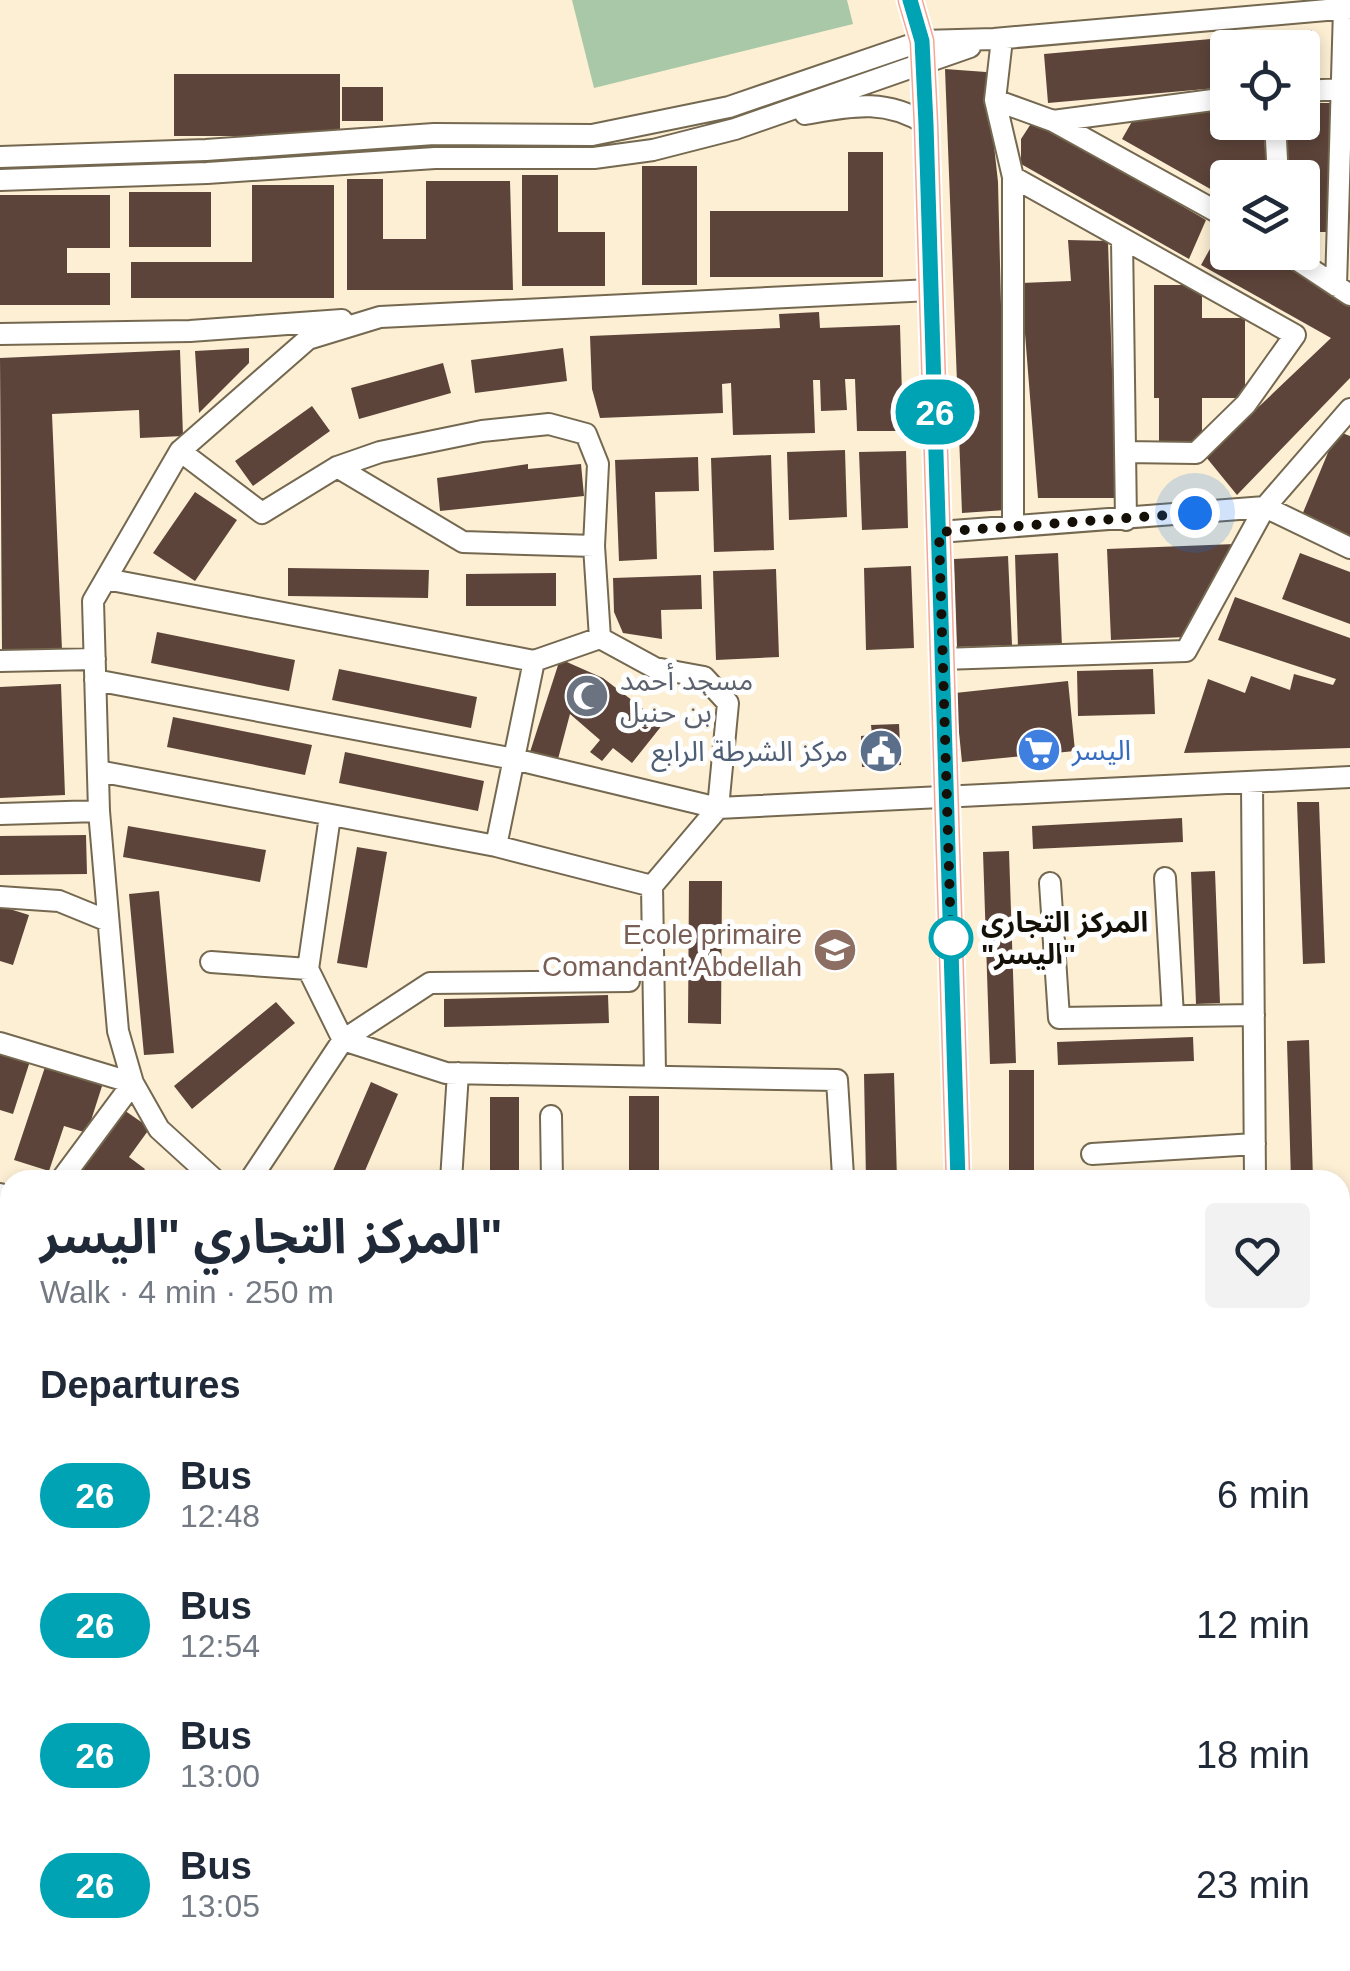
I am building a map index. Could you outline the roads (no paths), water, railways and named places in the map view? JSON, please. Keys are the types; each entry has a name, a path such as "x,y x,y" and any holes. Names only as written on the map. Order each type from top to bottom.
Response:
{"main road":[{"path":"910,0 922,52 926,124 958,1170"}],"street":[{"path":"0,157 206,150 400,136 592,135 650,126 922,52 998,39 1317,6 1347,8 1343,290"},
{"path":"998,39 995,100 1012,177 1013,526"},
{"path":"749,124 922,52"},
{"path":"1320,90 1343,88"},
{"path":"995,100 1053,121 1210,208"},
{"path":"1053,121 1210,100"},
{"path":"0,180 207,173 434,158 594,158 653,150 749,124 853,106 900,108 926,124"},
{"path":"650,126 653,150"},
{"path":"1012,177 1295,335 1246,404 1196,453 1125,452"},
{"path":"1122,239 1126,520"},
{"path":"1312,270 1343,290"},
{"path":"0,334 190,331 380,317 931,290"},
{"path":"204,1170 159,1129 132,1083 118,1031 99,810 93,601 180,451 308,340 380,317"},
{"path":"942,659 1186,650 1265,507 1350,409"},
{"path":"180,451 262,513 337,468 380,452 482,431 550,424 586,434 598,464 594,546 600,638"},
{"path":"337,468 463,542 594,546"},
{"path":"939,532 1265,507 1350,548"},
{"path":"106,579 534,661 600,638 654,668 704,677 728,703 718,808 652,886 654,1074"},
{"path":"0,661 95,669 514,759 718,808 1350,776"},
{"path":"496,846 534,661"},
{"path":"98,771 496,846 652,886"},
{"path":"1252,783 1255,1170"},
{"path":"0,814 99,810"},
{"path":"330,816 308,970 344,1040 458,1072 837,1080 844,1170"},
{"path":"1165,878 1173,1016"},
{"path":"1050,883 1059,1018 1254,1015"},
{"path":"0,897 59,900 108,920"},
{"path":"211,962 308,970"},
{"path":"257,1170 344,1040 430,983 629,981"},
{"path":"0,1043 132,1083"},
{"path":"452,1170 458,1072"},
{"path":"68,1170 132,1083"},
{"path":"551,1116 552,1170"},
{"path":"1092,1154 1255,1144"}],"place":[{"name":"مسجد أحمد بن حنبل","path":"587,696"},
{"name":"اليسر","path":"1039,750"},
{"name":"مركز الشرطة الرابع","path":"881,751"},
{"name":"المركز التجاري \"اليسر\"","path":"951,938"},
{"name":"Ecole primaire Comandant Abdellah","path":"835,950"}]}
